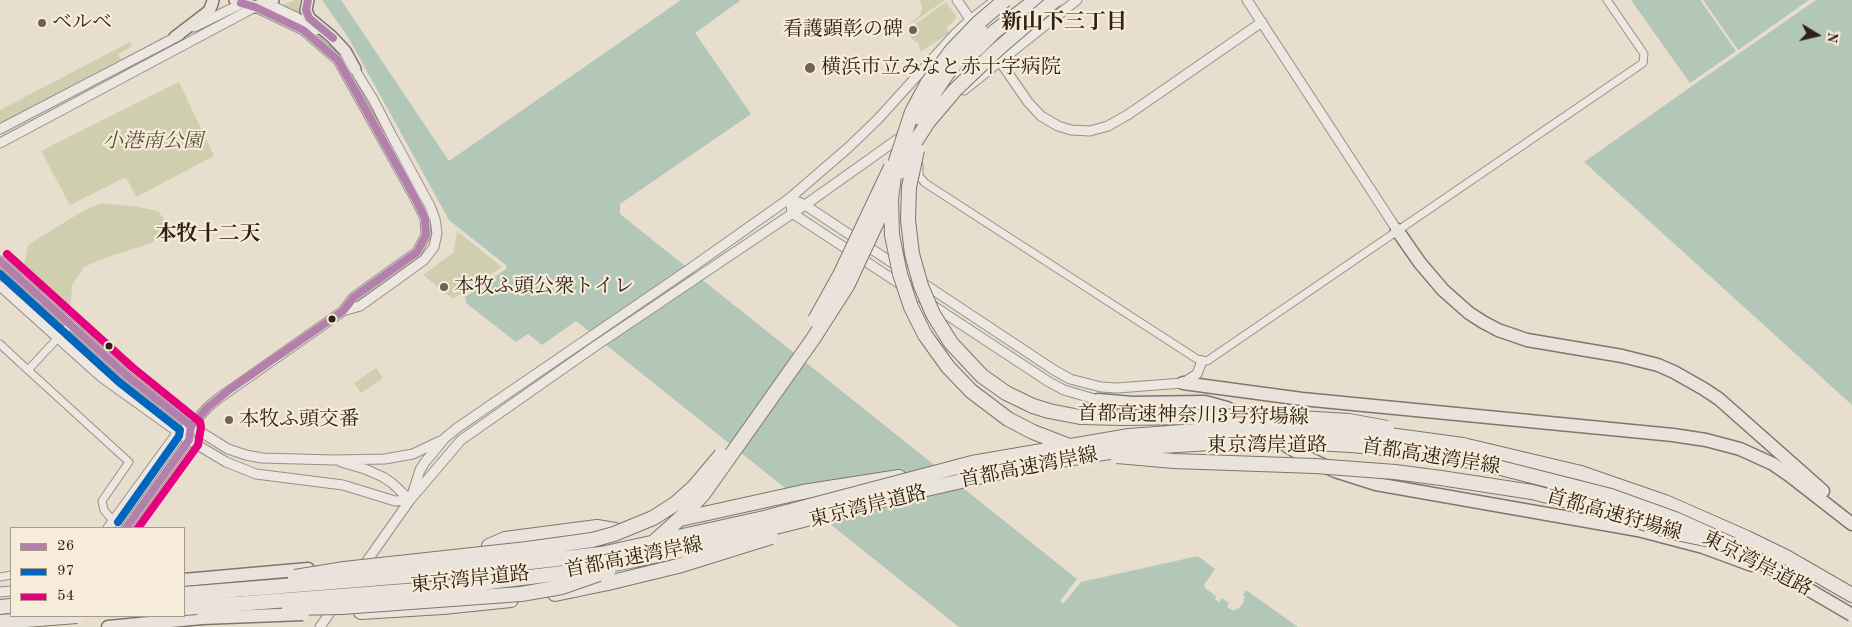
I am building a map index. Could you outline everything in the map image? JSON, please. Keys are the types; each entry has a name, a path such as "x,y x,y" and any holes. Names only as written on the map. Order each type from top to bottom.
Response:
{"highway":[{"name":"首都高速神奈川3号狩場線","path":"1008,0 964,37 946,57 927,84 906,126 895,170 891,217 895,252 905,292 926,336 936,351 971,391 1008,419 1033,432 1057,442 1104,454 1141,459 1315,466 1395,472 1496,486"},
{"path":"193,584 527,549 592,540 633,528 675,504 694,488 720,456 805,336 824,306 840,275 896,155 919,114 946,75 1008,0"},
{"path":"994,32 1026,0"},
{"name":"首都高速神奈川3号狩場線","path":"1036,0 994,32 950,82 921,135 912,169 908,205 912,254 927,300 942,330 951,343 982,376 1006,393 1033,406 1080,417 1266,416 1310,418 1349,421 1379,426 1463,445"},
{"path":"185,608 342,608 527,593 562,587 596,576 642,552 665,534 704,493 813,339 847,286 910,150 937,110 960,84 1055,0"},
{"path":"1397,230 1420,263 1443,290 1469,313 1498,330 1513,336 1542,344 1641,360 1690,380 1719,399 1748,423 1852,519"},
{"path":"1184,383 1302,399 1672,435 1706,440 1740,450 1773,464 1852,524"},
{"path":"1098,400 1133,403 1205,402 1228,408 1302,455 1334,471 1354,478 1402,489 1581,519 1654,534 1759,567 1820,596"},
{"name":"首都高速湾岸線","path":"185,594 193,584 407,576 601,554 748,522 972,463 1092,442 1194,431 1297,429 1422,438 1463,445 1581,473 1665,502 1747,538 1852,595"},
{"name":"東京湾岸道路","path":"185,595 408,580 585,562 669,551 958,478 1076,454 1193,440 1250,439 1363,443 1440,453 1530,472 1597,491 1653,510 1726,541 1780,567 1852,609"},
{"name":"首都高速湾岸線","path":"185,608 431,589 563,573 677,552 995,472 1095,454 1189,444 1296,442 1394,449 1469,461 1611,496 1676,519 1733,545 1769,564 1852,614"},
{"name":"東京湾岸道路","path":"185,604 435,584 586,568 669,556 751,537 951,485 1078,459 1121,452 1250,444 1317,445 1439,458 1502,470 1565,486 1678,526 1746,556 1852,614"},
{"path":"193,584 615,530 661,523 804,492 940,471"},
{"name":"首都高速狩場線","path":"1496,486 1576,503 1676,533 1733,545"},
{"path":"108,627 202,618 345,613 488,604 544,596 670,568 752,544 854,508"},
{"path":"345,613 644,565 751,537"},
{"path":"308,569 585,562"},
{"path":"0,622 64,617"}],"main road":[{"path":"175,37 209,11 212,0"},
{"path":"308,0 306,10 309,18 332,37 345,51 355,69"}],"street":[{"path":"957,0 1028,102 1041,116 1058,126 1071,130 1090,131 1108,126 1129,114 1262,22"},
{"path":"0,261 126,375 191,426 222,446 246,455 262,458 334,460 403,457 421,451 445,438 468,419 691,268 790,198 849,147 878,119 970,20 996,0"},
{"path":"320,627 410,500 461,440 594,347 805,205 912,129 1078,0"},
{"path":"1247,0 1397,230"},
{"path":"790,198 805,205 1054,370 1070,378 1085,384 1117,388 1184,383 1196,374 1202,362 1212,358 1643,63 1644,54 1607,0"},
{"path":"0,144 254,2"},
{"path":"0,344 129,462 102,501 111,525 178,432 191,426 219,398 343,311 354,298 417,252 426,235 424,218 414,196 338,60 303,30 254,2"},
{"path":"0,129 175,37 254,2 296,17 328,40 355,69 436,218 437,232 434,247 424,260 360,306 343,311"},
{"path":"912,129 919,143 919,172 925,184 1202,362"},
{"path":"790,198 792,213 1049,382 1081,396 1098,400"},
{"path":"0,286 100,376 189,440 226,462 256,474 351,486 395,501 410,500"},
{"path":"28,370 70,325"},
{"path":"127,527 189,440 191,426"},
{"path":"410,500 420,470 445,438"},
{"path":"334,460 375,473 392,483 410,500"},
{"path":"32,627 40,617"}],"green space":[{"path":"299,0 300,15 281,8 282,5"},
{"path":"920,0 945,0 905,28 920,15 922,8"},
{"path":"946,2 956,16 955,20 946,28 949,33 920,52 919,44 906,31"},
{"path":"130,42 132,46 118,54 121,59 0,123 0,110"},
{"name":"小港南公園","path":"179,82 214,156 136,197 126,177 70,205 41,151"},
{"path":"102,203 158,211 164,219 164,229 152,243 84,267 72,285 71,303 67,312 33,281 24,264 28,245 83,211"},
{"path":"457,231 502,267 453,299 423,275 454,252"},
{"path":"0,271 52,319 57,325 56,327 48,323 0,278"},
{"path":"376,368 383,378 361,393 354,383"}],"shaded area":[{"path":"322,0 341,0 449,161 681,0 741,0 695,33 751,114 620,204 620,214 1077,579 1060,601 1063,604 1081,582 1198,556 1215,569 1204,585 1205,588 1216,596 1215,599 1219,602 1222,598 1229,603 1227,607 1234,611 1237,608 1239,609 1244,601 1245,596 1243,595 1246,590 1298,627 959,627 576,321 542,345 528,334 516,342 466,303 465,297 506,269 507,266 449,220 348,37"},
{"path":"1631,0 1852,0 1852,405 1584,162 1692,86"}],"pier":[{"path":"1700,0 1703,0 1738,50 1809,0 1816,0 1692,86 1690,83 1736,51"}],"transit line":[{"name":"26","path":"308,0 306,10 309,18 333,38"},
{"name":"26","path":"127,527 189,440 191,426 208,407 229,390 343,311 354,297 417,252 426,235 425,218 414,196 338,60 303,30 255,7 241,3"},
{"name":"54","path":"7,254 132,367 200,422 198,445 139,527"},
{"name":"26","path":"0,261 126,375 191,426"},
{"name":"97","path":"0,274 119,382 180,430 179,436 118,522"}],"place":[{"name":"ベルベ","path":"42,23"},
{"name":"看護顕彰の碑","path":"913,30"},
{"name":"横浜市立みなと赤十字病院","path":"810,68"},
{"name":"本牧ふ頭公衆トイレ","path":"444,287"},
{"name":"本牧ふ頭交番","path":"229,420"}],"district":[{"name":"新山下三丁目","path":"1064,22"},
{"name":"本牧十二天","path":"208,234"}]}
